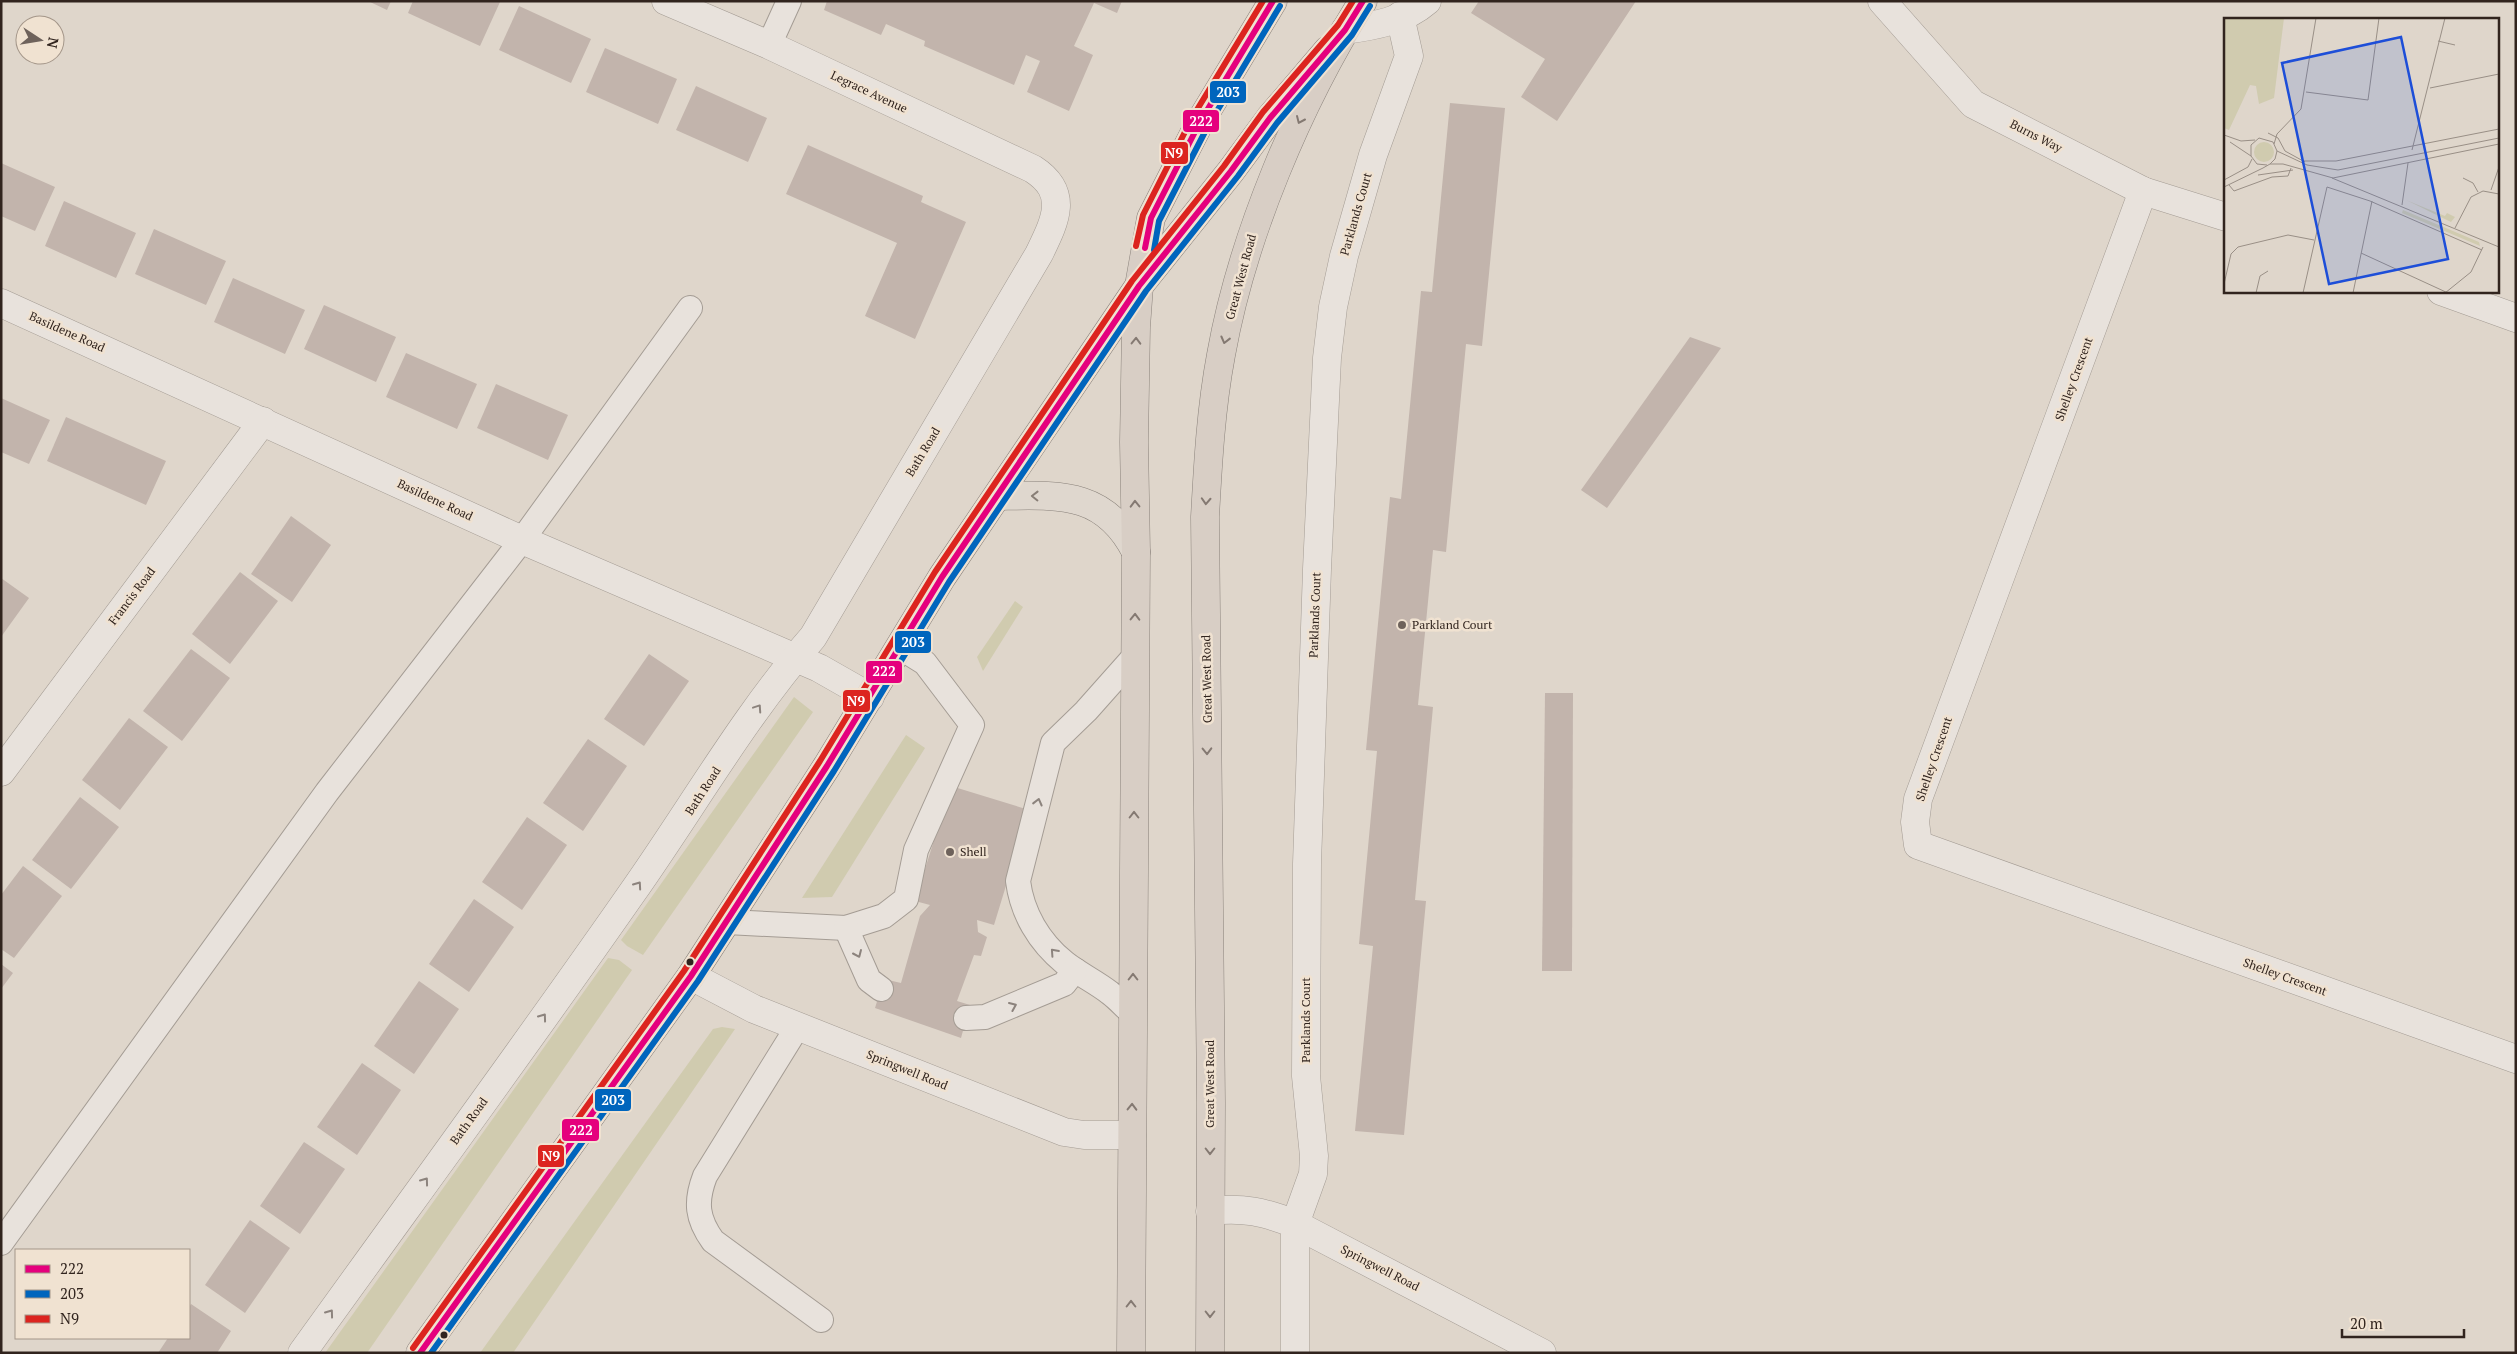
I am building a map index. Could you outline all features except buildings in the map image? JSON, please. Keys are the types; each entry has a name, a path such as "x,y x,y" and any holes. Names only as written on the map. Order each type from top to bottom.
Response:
{"highway":[{"path":"1131,1353 1136,552 1134,442 1139,286 1151,218 1200,122 1273,1"},
{"path":"1345,30 1363,1"},
{"name":"Great West Road","path":"1210,1353 1205,517 1210,433 1221,354 1256,222 1313,90 1345,30"}],"main road":[{"path":"420,1353 691,976 901,648 942,578 1139,286 1231,171 1270,118 1345,30"},
{"path":"999,496 1040,496 1090,504 1115,521 1125,532 1136,552"}],"street":[{"name":"Legrace Avenue","path":"666,1 769,45 1033,169 1050,184 1057,200"},
{"path":"1345,30 1380,25 1418,9 1427,1"},
{"name":"Burns Way","path":"1882,1 1973,104 2142,191 2224,215"},
{"name":"Parklands Court","path":"1295,1353 1295,1224 1313,1174 1314,1156 1306,1076 1307,864 1316,569 1326,358 1333,307 1344,256 1373,155 1409,56 1400,16"},
{"name":"Shelley Crescent","path":"2142,191 1918,799 1915,822 1918,845 2516,1059"},
{"name":"Bath Road","path":"302,1353 681,824 778,677 813,637 1039,254 1050,231 1057,200"},
{"path":"2444,292 2516,318"},
{"name":"Basildene Road","path":"1,302 522,540 795,657 819,668 870,697"},
{"name":"Francis Road","path":"1,772 264,421"},
{"name":"Springwell Road","path":"691,976 754,1009 1064,1132 1084,1135 1132,1135"},
{"name":"Springwell Road","path":"1210,1211 1242,1208 1266,1213 1295,1224 1542,1353"}],"lane":[{"path":"769,45 789,1"},
{"path":"1,1243 327,792 522,540 690,308"},
{"path":"726,922 846,928 884,916 906,899 916,850 972,725 925,663 901,648"},
{"path":"1133,1014 1110,993 1075,970 1054,952 1029,922 1021,902 1018,881 1053,743 1086,712 1134,656"},
{"path":"846,928 869,980 881,989"},
{"path":"966,1018 985,1017 1064,984 1075,970"},
{"path":"798,1026 705,1176 699,1193 698,1211 703,1228 713,1241 821,1320"}],"shaded area":[{"path":"1015,601 1023,607 983,671 977,657"},
{"path":"794,697 813,712 643,955 627,946 621,940"},
{"path":"906,735 925,748 832,897 802,898"},
{"path":"608,958 619,960 632,970 367,1353 325,1353"},
{"path":"722,1027 735,1029 513,1353 480,1353 713,1029"}],"transit line":[{"name":"N9","path":"1136,246 1143,215 1192,118 1263,1"},
{"name":"222","path":"1145,248 1151,218 1200,122 1273,1"},
{"name":"N9","path":"413,1348 684,971 820,761 935,572 1132,281 1224,166 1263,112 1338,25 1353,1"},
{"name":"222","path":"420,1353 691,976 827,766 942,577 1139,286 1231,171 1270,118 1345,30 1363,1"},
{"name":"203","path":"1154,250 1159,221 1208,126 1280,6"},
{"name":"203","path":"431,1353 698,981 834,771 949,582 1146,291 1238,176 1277,123 1352,35 1370,6"}],"place":[{"name":"Parkland Court","path":"1402,625"},
{"name":"Shell","path":"950,852"}]}
